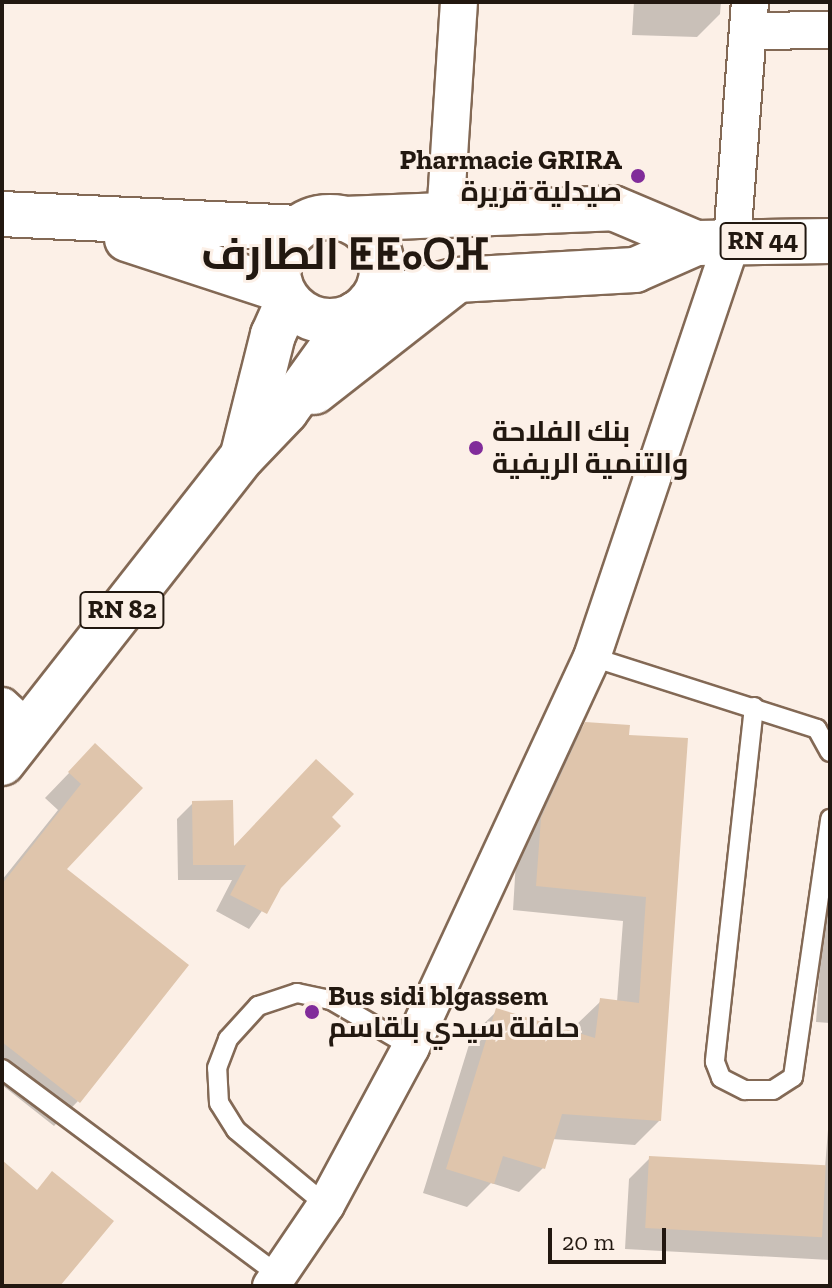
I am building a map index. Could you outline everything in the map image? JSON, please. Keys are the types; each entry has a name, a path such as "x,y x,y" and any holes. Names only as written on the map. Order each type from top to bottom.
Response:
{"main road":[{"name":"RN 44","path":"344,219 445,218 613,208 714,242"},
{"path":"2,214 55,219 297,228 326,217 344,219 360,226 380,254 380,280 363,309 342,320 312,318 285,295 229,273 55,219"},
{"path":"285,295 278,258 297,228"},
{"name":"RN 44","path":"363,309 457,280 635,270 714,242 830,241"},
{"path":"229,273 248,317 272,400 367,355 457,280"},
{"name":"RN 82","path":"272,400 285,295"},
{"name":"RN 82","path":"11,733 243,456 272,400 363,309"}],"street":[{"path":"445,218 459,2"},
{"path":"274,1281 326,1205 411,1047 592,657 714,242 750,17 830,30"}],"lane":[{"path":"592,657 817,729 830,752"},
{"path":"754,707 715,1062 721,1078 745,1090 773,1090 793,1077 830,819"},
{"path":"326,1205 236,1130 219,1103 217,1068 228,1039 258,1006 297,993 331,1000 411,1047"},
{"path":"2,1069 274,1281"}],"building":[{"path":"585,722 630,725 629,735 688,738 661,1121 562,1114 545,1169 503,1156 494,1184 446,1169 496,1008 595,1038 600,998 639,1003 646,897 536,886 541,818"},
{"path":"95,743 143,788 67,869 189,965 80,1103 2,1042 2,884 81,784 68,772"},
{"path":"316,759 354,794 332,817 341,826 281,888 267,914 230,895 246,865 193,865 192,801 233,800 234,846"},
{"path":"649,1156 826,1165 822,1237 645,1228"},
{"path":"2,1160 37,1190 52,1171 114,1221 60,1286 2,1286"}],"place":[{"name":"Pharmacie GRIRA صيدلية قريرة","path":"638,176"},
{"name":"بنك الفلاحة والتنمية الريفية","path":"476,448"},
{"name":"Bus sidi blgassem حافلة سيدي بلقاسم","path":"312,1012"}],"district":[{"name":"الطارف ⵟⵟⴰⵔⴼ","path":"345,254"}]}
